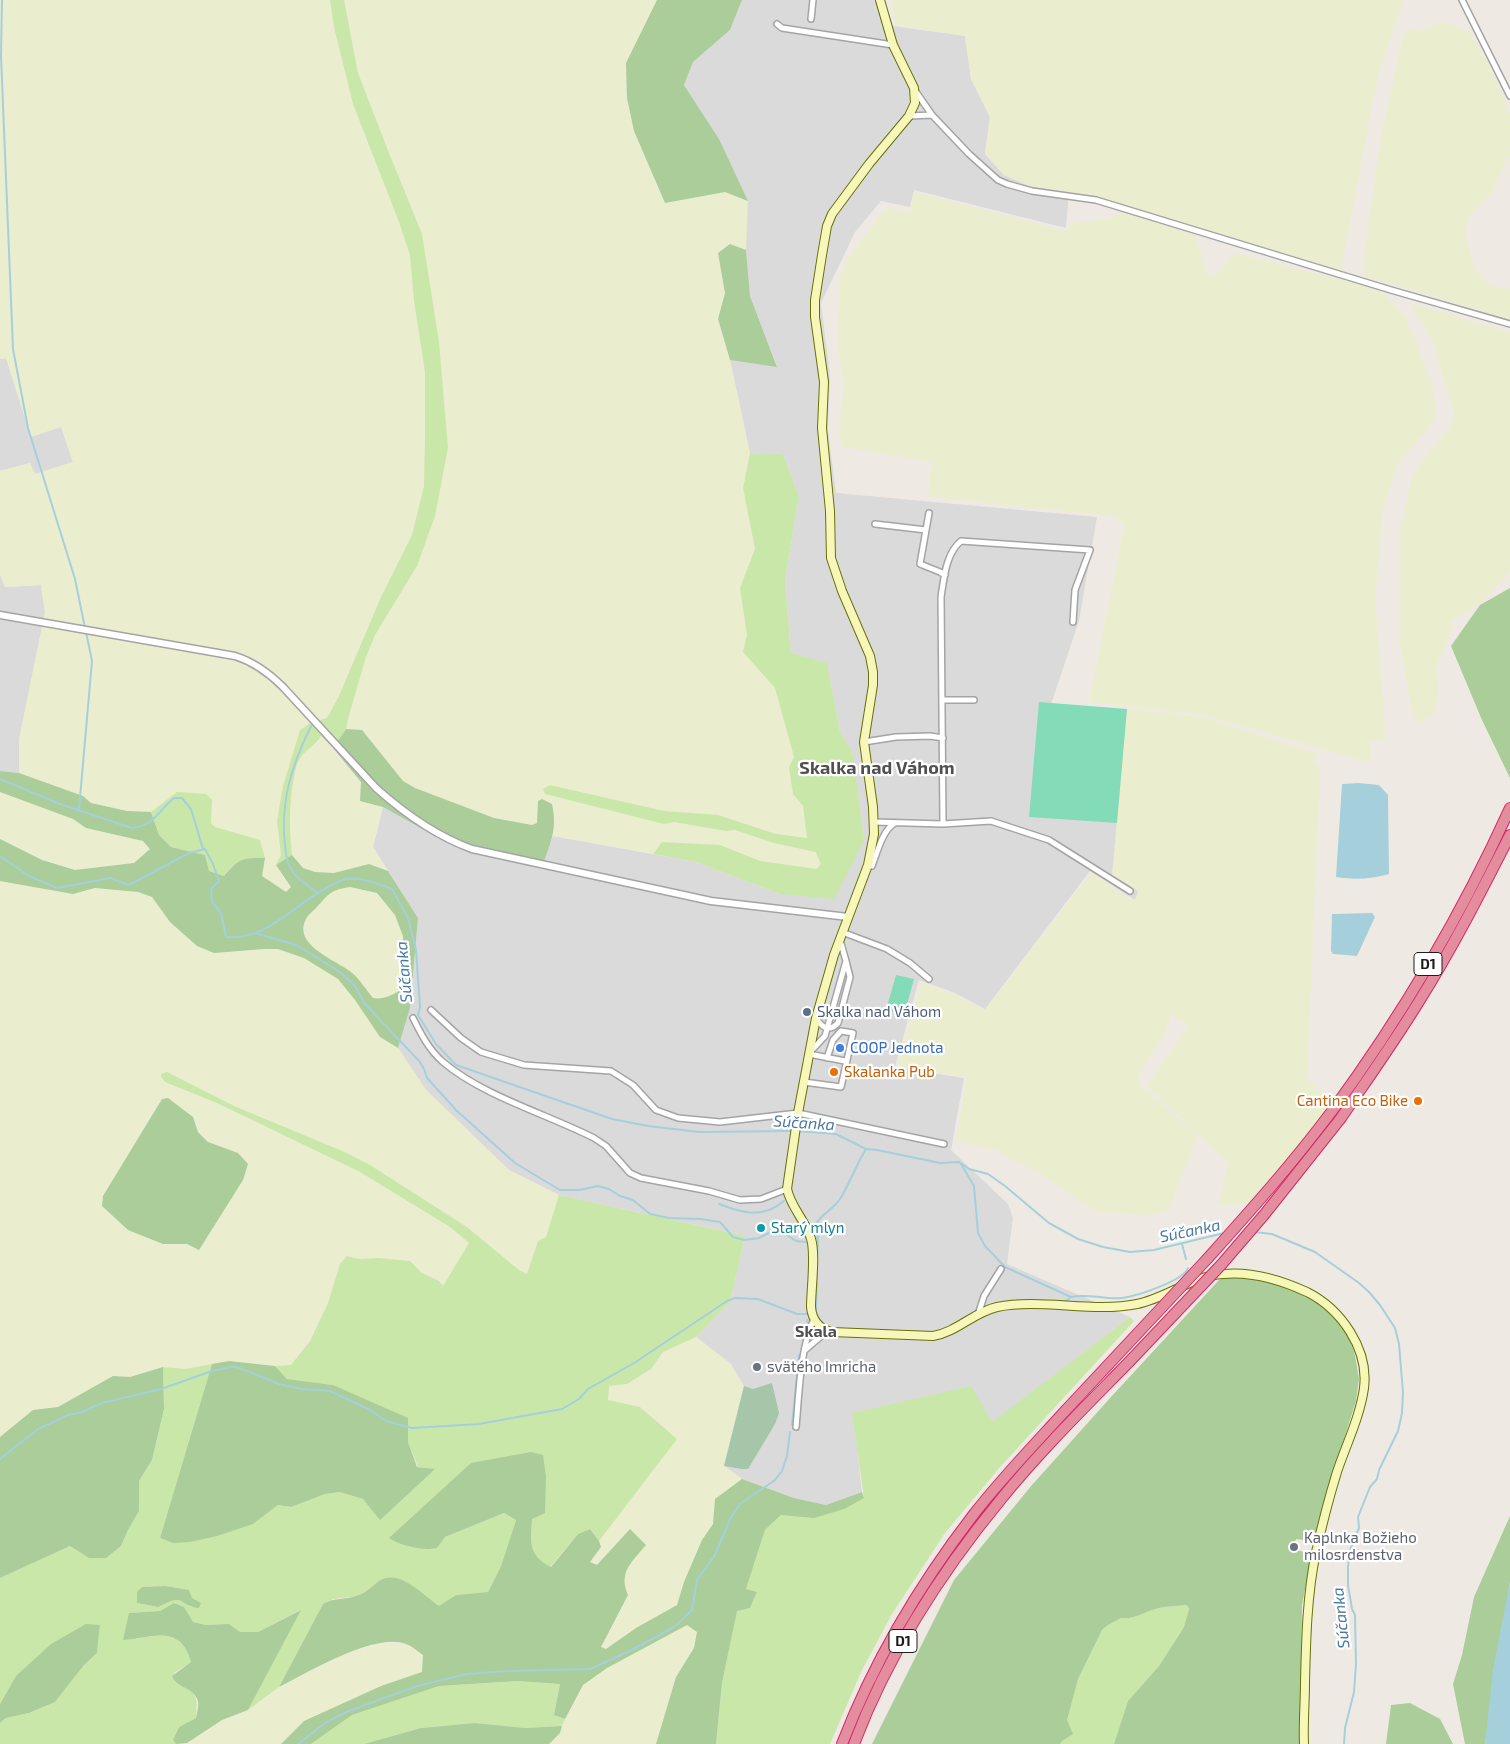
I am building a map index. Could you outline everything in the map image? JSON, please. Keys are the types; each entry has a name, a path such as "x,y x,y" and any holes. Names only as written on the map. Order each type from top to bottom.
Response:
{"highway":[{"name":"D1","path":"842,1744 863,1694 892,1636 948,1550 975,1513 1065,1411 1234,1230 1332,1111 1408,997 1442,940 1510,808"},
{"name":"D1","path":"854,1744 876,1692 903,1640 964,1546 1022,1475 1258,1222 1341,1118 1418,1002 1458,935 1510,835"}],"main road":[{"path":"880,0 893,45 914,88 915,104 909,116 869,164 832,214 827,226 815,300 816,326 824,382 822,428 832,558 842,591 870,656 873,672 873,684 864,742 874,822 873,844 868,865 841,936 816,1018 798,1113 787,1189 791,1202 811,1237 813,1247 811,1307 814,1319 827,1331 840,1334 934,1336 955,1328 996,1307 1134,1305 1158,1298 1206,1277 1221,1274 1238,1274 1272,1279 1315,1296 1330,1308 1352,1335 1363,1368 1364,1385 1360,1404 1330,1498 1314,1564 1306,1633 1304,1744"}],"street":[{"path":"811,19 813,0"},
{"path":"1462,0 1510,96"},
{"path":"777,24 782,28 893,45"},
{"path":"914,88 932,115 969,154 998,180 1007,184 1032,191 1096,200 1390,290 1510,324"},
{"path":"909,116 932,115"},
{"path":"929,513 920,564 944,575"},
{"path":"875,524 926,530"},
{"path":"943,824 941,597 944,575 955,546 961,541 1090,550 1075,590 1073,622"},
{"path":"0,615 235,656 249,661 270,675 283,687 390,801 427,827 458,844 472,849 711,901 848,917"},
{"path":"942,700 974,700"},
{"path":"864,742 896,737 930,736 943,738"},
{"path":"874,822 943,824 991,821 1049,840 1130,890"},
{"path":"868,865 872,866 890,826 898,822"},
{"path":"816,1018 820,1025 828,1028 834,1027 838,1023 850,977 841,936 887,949 910,963 929,979"},
{"path":"431,1010 462,1038 481,1052 524,1065 611,1071 633,1085 656,1110 678,1118 720,1122 798,1113 944,1144"},
{"path":"413,1018 425,1042 442,1061 468,1080 594,1138 606,1146 630,1173 640,1178 709,1191 740,1200 761,1199 787,1189"},
{"path":"809,1054 826,1036 828,1028"},
{"path":"804,1082 841,1087 845,1061 853,1033 841,1031 832,1040 827,1058"},
{"path":"809,1054 845,1061"},
{"path":"978,1315 984,1296 1001,1269"},
{"path":"796,1428 806,1350 814,1319"},
{"path":"806,1350 827,1331"}],"shaded area":[{"path":"742,0 884,0 893,26 965,36 971,79 990,117 985,154 1004,175 1030,186 1069,192 1066,228 914,190 910,207 881,201 855,232 821,303 830,375 828,430 836,493 1097,517 1079,621 1035,752 1123,761 1145,857 1138,902 1090,871 985,1009 955,993 919,980 895,1067 964,1078 951,1150 1008,1204 1013,1218 1007,1264 1130,1317 992,1423 853,1413 862,1492 826,1505 794,1498 742,1479 724,1466 731,1364 696,1337 730,1302 745,1236 559,1195 509,1170 426,1090 398,1048 410,1008 418,918 373,847 383,807 435,836 544,860 553,836 696,862 780,894 853,754 840,731 827,664 791,654 785,581 799,496 783,454 750,453 730,360 777,366 750,296 746,250 719,139 684,85 693,62 730,30"},
{"path":"6,358 31,436 61,427 73,462 35,474 30,463 0,471 0,359"},
{"path":"0,574 5,587 41,585 45,612 19,740 19,773 0,771"}],"green space":[{"path":"0,0 330,0 334,27 353,104 410,255 414,301 425,372 424,486 412,535 381,597 339,696 327,718 310,723 277,821 281,855 276,866 291,888 286,892 262,876 265,858 260,840 215,827 211,823 212,800 177,792 151,812 127,811 91,803 83,796 19,773 19,740 45,612 41,585 5,587 0,574 0,471 30,463 35,474 73,462 61,427 31,437 6,358 0,359"},
{"path":"330,0 344,0 358,73 422,234 439,342 448,448 435,516 417,566 375,635 366,657 346,729 333,748 321,736 303,754 297,764 290,806 292,855 276,865 281,855 277,821 283,786 300,730 310,723 327,718 339,696 381,597 412,535 424,486 425,372 414,301 410,255 353,104 334,27"},
{"path":"344,0 657,0 626,63 666,203 725,192 748,201 746,250 730,244 718,253 725,293 718,319 730,360 750,453 743,488 755,549 740,588 747,635 743,652 775,688 794,757 789,767 793,794 803,806 807,839 776,834 718,815 664,811 550,785 545,794 664,824 674,822 726,831 735,830 774,843 816,852 821,864 817,870 760,861 719,845 662,842 653,854 553,836 555,819 538,801 537,823 532,825 494,818 415,788 403,781 362,730 346,729 366,657 375,635 417,566 439,342 389,153 358,73"},
{"path":"657,0 742,0 730,30 693,62 684,85 719,139 748,201 725,192 665,203 634,131 627,98 626,63"},
{"path":"891,0 1403,0 1378,74 1341,271 1069,192 1030,186 1004,175 985,154 990,117 971,79 965,36 896,25"},
{"path":"1445,22 1470,33 1490,67 1510,115 1510,155 1490,195 1470,215 1465,231 1474,267 1489,285 1510,288 1510,320 1366,276 1363,265 1381,135 1405,29 1420,31"},
{"path":"914,192 1066,231 1074,222 1104,220 1128,212 1196,236 1207,275 1210,277 1218,273 1234,253 1381,290 1406,317 1433,386 1436,413 1433,423 1397,465 1383,507 1375,598 1386,740 1371,740 1369,762 1200,714 1089,702 1125,524 1114,516 928,497 932,462 842,447 839,425 844,385 838,347 839,281 846,261 882,212 888,208 910,212"},
{"path":"730,244 746,250 750,296 777,367 730,360 718,319 725,293 718,253"},
{"path":"1417,305 1510,333 1510,571 1479,604 1451,621 1451,633 1437,663 1438,698 1434,714 1424,721 1417,722 1412,713 1400,643 1400,530 1412,477 1424,458 1452,426 1454,414 1435,347 1427,330 1413,311 1413,306"},
{"path":"750,453 783,454 799,496 785,581 791,653 827,663 840,731 853,754 864,841 834,899 780,894 696,862 653,854 662,842 720,845 760,861 817,869 821,864 816,852 774,843 735,830 726,831 674,822 664,824 545,794 543,789 550,785 664,811 718,815 776,834 807,838 803,806 793,794 789,767 794,757 775,688 743,652 747,635 740,588 755,549 743,488"},
{"path":"1510,588 1510,778 1482,720 1451,646 1480,605"},
{"path":"1039,702 1127,709 1117,823 1029,817"},
{"path":"1127,709 1206,718 1316,752 1314,764 1320,766 1307,1080 1327,1097 1340,1123 1326,1122 1276,1208 1252,1203 1225,1205 1219,1203 1228,1163 1147,1086 1189,1026 1175,1018 1170,1010 1170,1018 1164,1034 1138,1075 1139,1085 1194,1132 1197,1138 1169,1209 1163,1213 1146,1215 1096,1212 1037,1172 994,1149 956,1141 967,1077 897,1066 921,982 956,995 985,1010 1091,873 1134,902 1138,891 1112,875"},
{"path":"346,729 362,730 403,781 415,788 494,818 532,825 537,823 538,801 542,799 552,804 553,833 544,861 435,836 383,807 360,801 361,782 333,748"},
{"path":"321,736 361,782 360,801 383,807 373,847 388,871 369,864 334,873 315,872 303,868 292,855 288,826 290,796 298,762 306,750 317,744"},
{"path":"0,771 19,773 83,796 91,803 127,811 151,812 159,835 171,847 205,855 209,871 224,876 242,860 265,858 262,876 286,892 291,887 276,865 292,855 303,868 315,872 334,873 369,864 388,871 418,918 410,1008 398,1048 380,1037 338,979 304,958 278,949 214,953 197,946 170,922 152,897 138,892 95,888 73,894 0,881 0,839 42,860 75,870 134,863 150,849 143,841 86,828 73,819 0,792","holes":["350,887 377,893 395,915 403,936 404,969 401,990 387,997 373,998 351,972 326,957 310,944 305,937 303,928 308,916 338,889"]},
{"path":"0,792 73,819 87,828 143,841 151,849 134,863 75,870 42,860 0,839"},
{"path":"177,792 206,794 212,800 211,823 215,827 260,840 265,858 252,858 237,862 224,876 209,871 205,855 171,847 159,835 151,812"},
{"path":"0,881 73,894 95,888 138,892 152,897 170,922 197,946 215,953 278,949 304,958 338,979 380,1037 398,1048 426,1090 509,1170 559,1195 546,1237 538,1242 528,1274 519,1270 467,1227 370,1165 347,1153 234,1106 167,1072 165,1082 217,1103 360,1172 450,1227 469,1243 443,1286 439,1281 422,1273 410,1261 379,1258 359,1259 340,1264 328,1303 309,1341 291,1365 275,1366 229,1361 186,1369 163,1367 130,1377 113,1376 58,1407 33,1410 0,1437","holes":["162,1099 193,1117 198,1132 208,1142 238,1153 200,1250 187,1244 163,1244 128,1230 102,1206 103,1196"]},
{"path":"350,887 377,893 395,915 403,936 404,969 401,991 393,995 378,999 373,998 352,973 315,950 303,931 306,919 330,893 336,889"},
{"path":"896,975 914,979 904,1015 886,1010"},
{"path":"167,1072 234,1106 347,1153 370,1165 467,1227 519,1270 527,1274 538,1241 546,1237 559,1195 745,1236 730,1302 696,1337 663,1352 651,1369 627,1384 609,1386 608,1400 640,1407 677,1439 599,1541 590,1529 578,1534 550,1567 537,1557 531,1541 532,1518 545,1512 542,1455 429,1549 437,1548 445,1537 504,1513 516,1520 501,1566 488,1592 456,1595 439,1607 405,1581 381,1580 358,1596 333,1599 323,1604 279,1687 248,1710 300,1610 258,1632 240,1633 229,1624 206,1625 192,1622 184,1607 174,1603 160,1611 129,1613 136,1639 163,1636 176,1639 182,1644 191,1662 174,1673 176,1682 195,1696 197,1704 196,1718 179,1727 173,1740 176,1744 0,1744 0,1723 6,1718 29,1713 55,1702 84,1665 97,1653 100,1626 16,1676 0,1704 0,1578 70,1546 89,1558 106,1558 121,1546 139,1511 139,1481 152,1460 164,1409 163,1367 186,1369 212,1364 160,1538 173,1543 253,1524 278,1505 291,1507 325,1494 340,1492 363,1499 435,1470 418,1467 408,1442 333,1385 287,1379 275,1366 291,1365 310,1341 328,1303 340,1264 347,1256 359,1259 379,1258 410,1261 422,1273 439,1281 443,1286 469,1243 450,1227 360,1172 217,1103 165,1082 161,1074","holes":["166,1586 189,1590 192,1607 179,1600 168,1602 158,1607 137,1603 142,1587"]},
{"path":"168,1098 193,1117 198,1132 208,1142 238,1153 248,1164 243,1180 199,1250 187,1244 163,1244 128,1230 102,1206 103,1196 162,1099"},
{"path":"1229,1275 1267,1281 1300,1294 1324,1307 1348,1335 1355,1355 1359,1379 1356,1401 1326,1496 1317,1534 1312,1541 1296,1539 1294,1549 1307,1553 1311,1558 1302,1605 1300,1744 1114,1744 1128,1701 1159,1666 1184,1627 1189,1609 1187,1605 1169,1606 1135,1617 1121,1618 1102,1630 1078,1679 1067,1720 1073,1734 1060,1744 872,1744 954,1580 1032,1485 1111,1397 1219,1280"},
{"path":"1130,1317 1134,1321 1001,1466 945,1533 892,1614 862,1670 830,1744 716,1744 722,1683 737,1610 750,1608 757,1592 746,1589 765,1530 781,1515 793,1516 864,1498 852,1413 971,1386 992,1422"},
{"path":"696,1337 731,1364 744,1386 724,1466 742,1479 715,1499 713,1524 702,1540 684,1582 677,1605 636,1628 606,1649 601,1647 628,1595 623,1584 630,1529 597,1565 590,1563 601,1547 599,1541 677,1439 640,1407 608,1400 609,1386 627,1384 651,1369 663,1352"},
{"path":"229,1361 275,1366 287,1379 333,1385 408,1418 408,1442 417,1467 435,1469 380,1520 363,1499 340,1492 325,1494 291,1507 278,1505 253,1524 217,1536 190,1542 173,1543 160,1538 212,1364"},
{"path":"163,1367 164,1409 152,1460 139,1481 139,1511 121,1546 106,1558 89,1558 70,1546 0,1578 0,1437 33,1410 58,1407 113,1376 130,1377"},
{"path":"772,1383 779,1413 775,1424 748,1469 724,1466 744,1386 753,1389"},
{"path":"531,1452 543,1455 546,1477 545,1513 532,1519 531,1541 538,1558 551,1567 578,1534 590,1529 601,1547 590,1562 597,1565 630,1529 646,1545 628,1568 625,1587 628,1595 601,1647 606,1649 636,1628 677,1605 684,1582 702,1540 713,1524 715,1499 742,1479 794,1498 826,1505 862,1492 864,1498 844,1509 814,1518 781,1515 765,1530 746,1589 757,1592 750,1608 737,1611 722,1683 716,1744 656,1744 676,1677 694,1648 697,1632 687,1625 607,1668 583,1685 565,1719 554,1715 560,1684 518,1681 439,1686 352,1715 311,1744 281,1744 304,1721 381,1686 422,1672 423,1655 406,1644 393,1642 377,1644 341,1656 279,1687 323,1604 336,1599 359,1595 379,1581 387,1578 403,1580 439,1606 456,1595 488,1592 501,1566 516,1520 504,1513 445,1537 437,1548 412,1547 389,1538 471,1463"},
{"path":"1510,1516 1510,1582 1485,1744 1465,1744 1453,1684 1462,1655 1474,1597"},
{"path":"166,1586 189,1590 192,1598 201,1603 199,1608 177,1600 158,1607 137,1603 137,1592 142,1587"},
{"path":"174,1603 184,1607 193,1622 206,1625 229,1624 240,1632 258,1632 301,1610 248,1710 222,1720 187,1743 176,1744 173,1740 179,1727 196,1718 198,1707 196,1696 177,1683 172,1676 191,1662 186,1650 180,1642 172,1637 154,1636 123,1640 129,1613 160,1611"},
{"path":"1187,1605 1189,1609 1184,1627 1159,1666 1128,1701 1114,1744 1060,1744 1078,1678 1102,1630 1121,1618 1135,1617 1169,1606"},
{"path":"86,1624 100,1625 97,1653 84,1665 55,1702 29,1713 6,1718 0,1723 0,1704 16,1676 51,1644"},
{"path":"687,1625 697,1632 694,1648 676,1677 656,1744 549,1744 560,1733 583,1685 607,1668"},
{"path":"382,1642 405,1644 423,1655 422,1672 381,1686 304,1721 281,1744 180,1744 187,1743 222,1720 248,1710 279,1687 335,1658"},
{"path":"518,1681 560,1684 554,1715 565,1719 562,1726 525,1728 475,1723 421,1728 364,1744 311,1744 352,1715 439,1686"},
{"path":"1410,1703 1440,1719 1453,1744 1386,1744 1391,1705"},
{"path":"475,1723 525,1728 562,1726 560,1733 549,1744 364,1744 421,1728"}],"water":[{"path":"1342,784 1379,785 1388,795 1389,874 1363,879 1336,877"},
{"path":"1372,913 1375,917 1357,956 1333,954 1331,951 1332,914"},
{"path":"1510,1582 1510,1744 1485,1744 1493,1669"}],"waterway":[{"path":"2,0 1,56 13,349 28,428 75,579 85,628"},
{"path":"79,809 92,661 86,632"},
{"path":"311,726 298,755 289,784 284,813 284,829 289,865 299,878 318,893"},
{"path":"0,779 60,804 132,828 140,827 151,821 174,798 182,798 191,809 203,849"},
{"name":"Súčanka","path":"0,856 29,876 57,888 110,878 129,885 189,853 205,849 219,881 211,889 212,902 221,913 226,937 241,937 268,927 317,893 343,880 358,879 370,881 392,889 408,918 416,950 420,1007 418,1015 436,1044 456,1065 612,1119 648,1126 699,1132 792,1131"},
{"path":"255,933 296,945 340,972 355,986 365,1004 420,1062 427,1078 456,1110 515,1163 560,1190 579,1190 598,1186 633,1200 650,1214 669,1218 701,1219 720,1222 733,1237 744,1240 759,1238 771,1232 784,1233 796,1241 806,1242"},
{"name":"Súčanka","path":"797,1131 836,1134 866,1149 940,1163 959,1162 969,1169 988,1174 1049,1223 1078,1239 1103,1247 1130,1252 1154,1250 1224,1233"},
{"path":"814,1239 818,1238 815,1225 840,1199 866,1149"},
{"path":"961,1164 974,1186 978,1233 985,1246 1005,1267 1071,1297 1116,1298 1129,1297 1169,1283 1178,1278 1188,1268"},
{"path":"719,1204 752,1213 768,1210 784,1201"},
{"name":"Súčanka","path":"1254,1232 1272,1234 1315,1252 1359,1283 1380,1305 1395,1328 1399,1344 1403,1392 1402,1413 1398,1431 1379,1470 1377,1479 1370,1487 1358,1517 1359,1528 1350,1550 1348,1585 1352,1609 1355,1615 1356,1664 1354,1692 1345,1728 1344,1744"},
{"path":"817,1260 818,1238"},
{"path":"1182,1244 1186,1259"},
{"path":"992,1288 1005,1267"},
{"path":"816,1310 817,1273"},
{"path":"1050,1301 1066,1301 1071,1297"},
{"path":"0,1459 38,1429 68,1415 82,1412 102,1403 161,1389 212,1371 230,1367 237,1367 279,1384 302,1389 330,1391 370,1410 386,1421 412,1428 479,1424 562,1409 579,1399 588,1389 634,1363 727,1301 735,1298 758,1299 797,1314 806,1314"},
{"path":"803,1343 807,1320"},
{"path":"792,1425 799,1355"},
{"path":"298,1744 325,1723 349,1711 417,1686 467,1674 590,1669 632,1650 674,1627 692,1610 697,1580 715,1555 730,1519 740,1504 775,1480 782,1471 787,1456 790,1432"}],"place":[{"name":"Skalka nad Váhom","path":"807,1012"},
{"name":"COOP Jednota","path":"840,1048"},
{"name":"Skalanka Pub","path":"834,1072"},
{"name":"Cantina Eco Bike","path":"1418,1101"},
{"name":"Starý mlyn","path":"761,1228"},
{"name":"svätého Imricha","path":"757,1367"},
{"name":"Kaplnka Božieho milosrdenstva","path":"1294,1547"}],"district":[{"name":"Skalka nad Váhom","path":"877,768"},
{"name":"Skala","path":"816,1332"}]}
